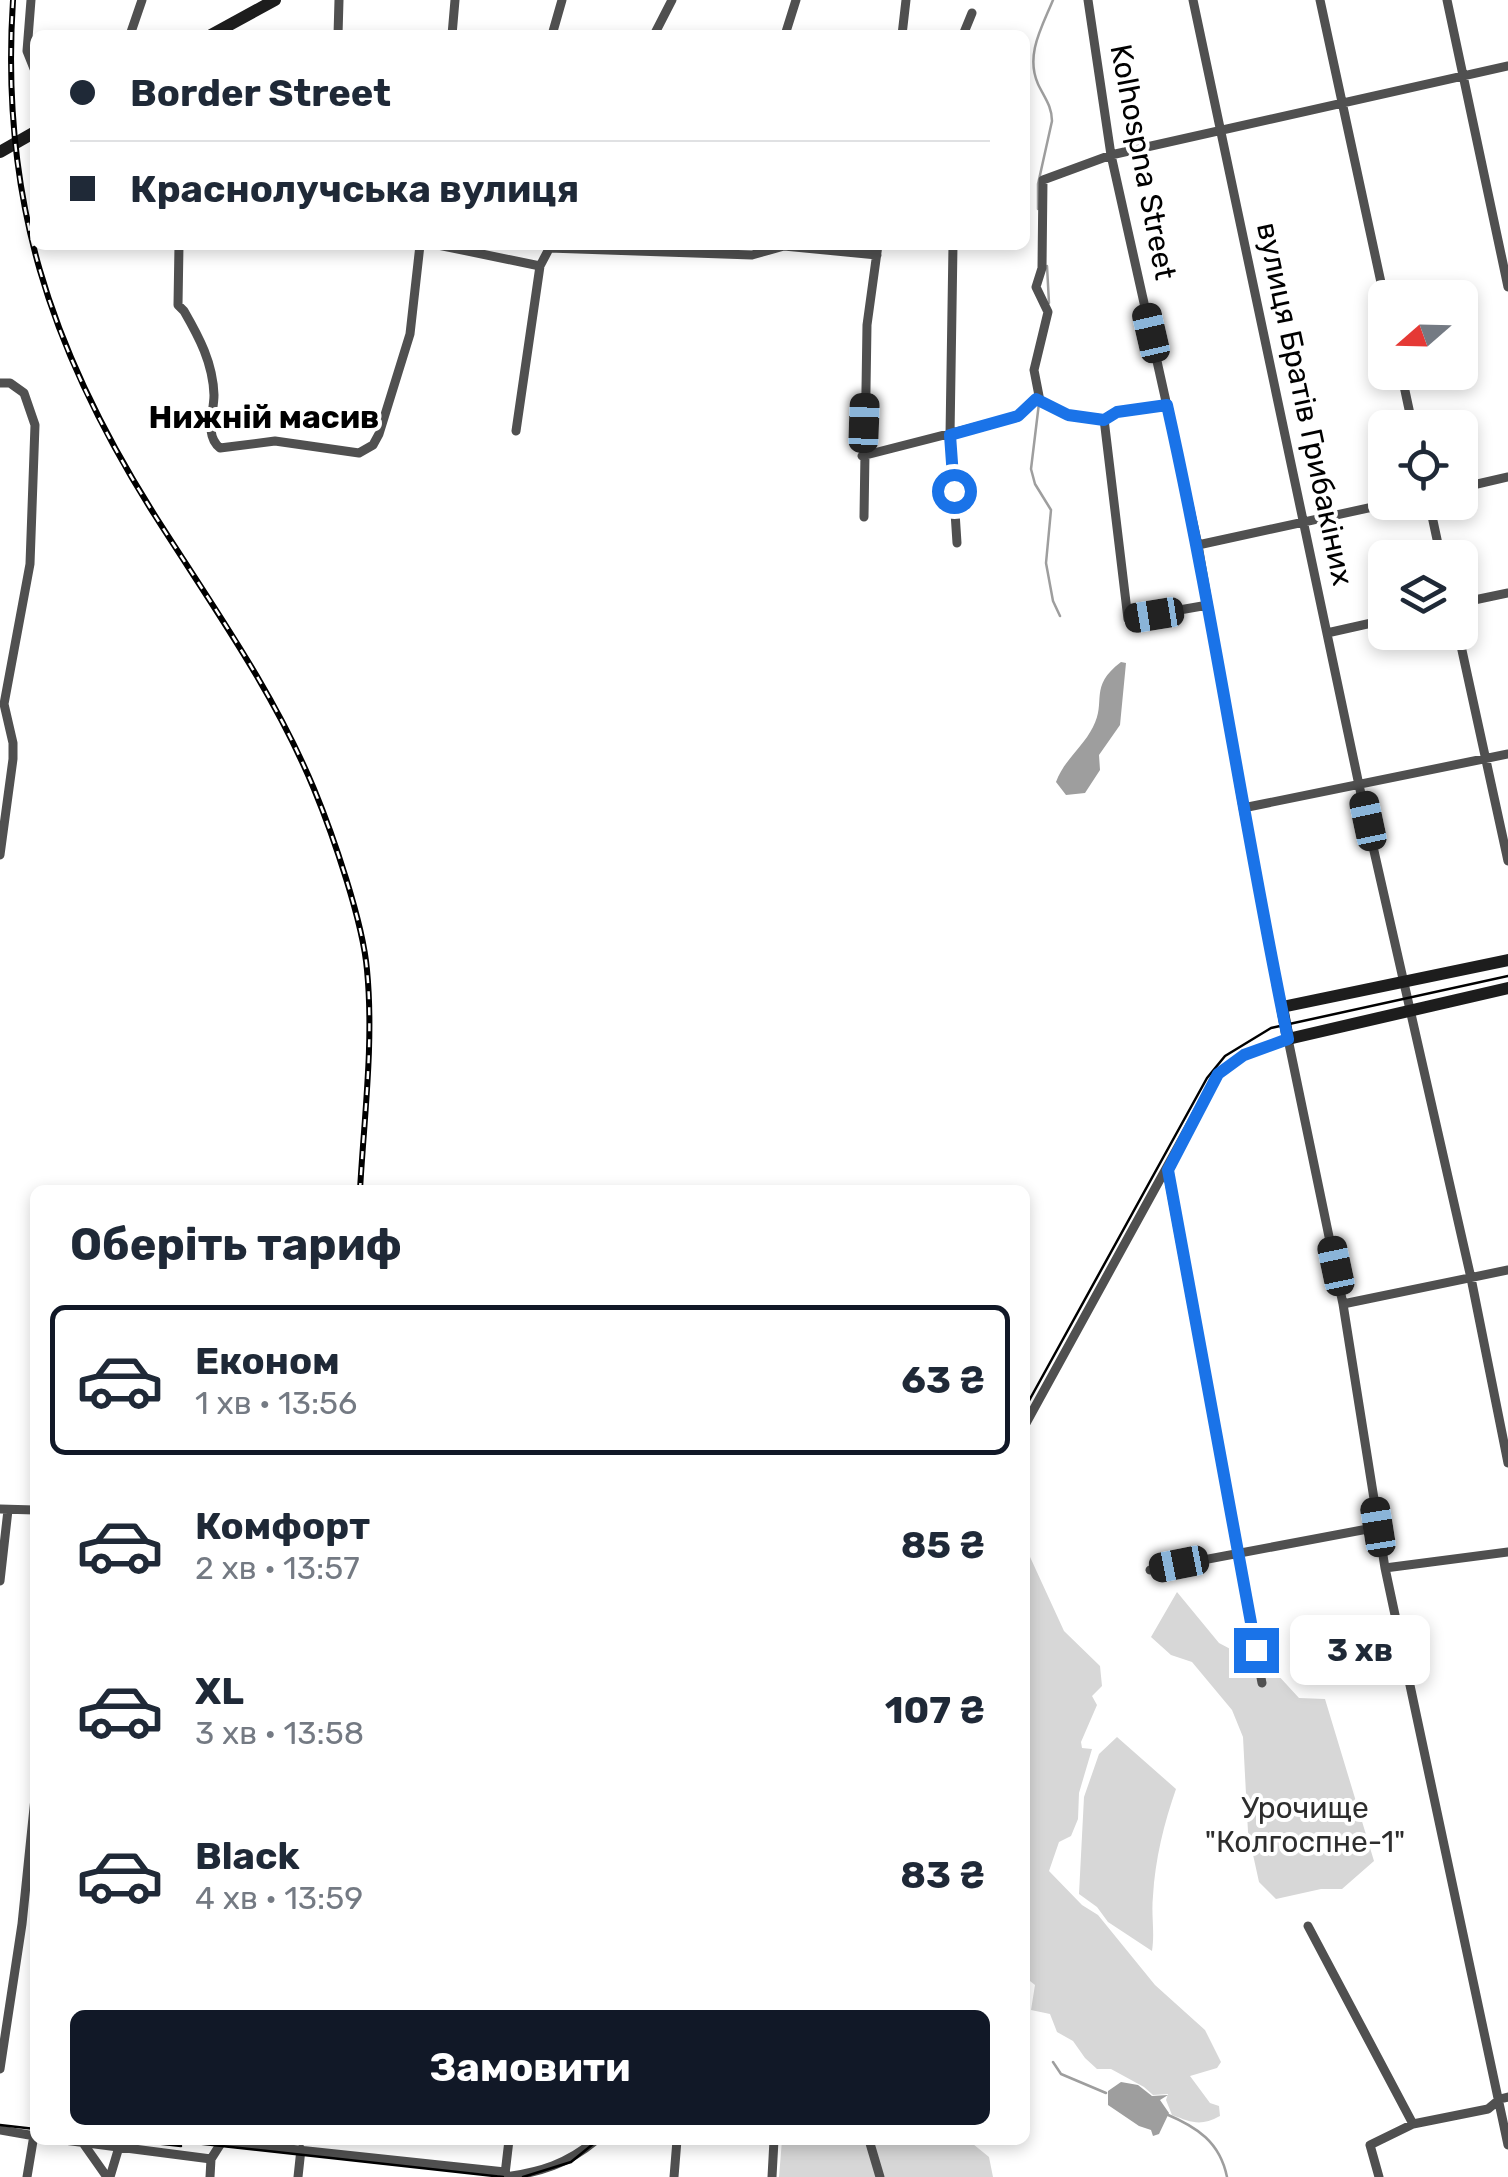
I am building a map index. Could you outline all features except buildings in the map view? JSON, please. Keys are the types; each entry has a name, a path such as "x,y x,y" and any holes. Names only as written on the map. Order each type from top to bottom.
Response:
{"street":[{"path":"30,58 27,50 31,0"},
{"path":"132,30 142,0"},
{"path":"220,30 275,0"},
{"path":"338,30 339,0"},
{"path":"452,30 455,0"},
{"path":"553,30 562,0"},
{"path":"657,30 672,0"},
{"path":"787,30 796,0"},
{"path":"903,30 906,0"},
{"name":"Kolhospna Street","path":"1088,0 1111,155 1198,545 1288,1039"},
{"name":"вулиця Братів Грибакіних","path":"1193,0 1508,1463"},
{"path":"1320,0 1381,280"},
{"path":"1446,0 1508,287"},
{"path":"965,30 972,13"},
{"path":"1040,401 1034,370 1048,312 1036,288 1042,268 1043,180 1111,155 1508,66"},
{"path":"0,152 30,135"},
{"path":"178,250 178,305 208,361 214,391 214,444 220,448 274,441 359,454 373,445 379,434 410,334 419,250"},
{"path":"462,250 540,266"},
{"path":"496,257 497,250"},
{"path":"516,431 540,266 548,250"},
{"path":"727,250 752,255 770,250"},
{"path":"864,517 867,325 878,250"},
{"path":"954,250 950,435 957,543"},
{"path":"0,383 10,383 24,393 35,425 30,564 4,704 13,759 0,855"},
{"path":"862,456 1018,416 1036,399 1068,415 1104,420 1117,412 1167,405"},
{"path":"1104,420 1128,619 1208,605"},
{"path":"1478,484 1508,478"},
{"path":"1198,545 1368,509"},
{"path":"1478,600 1508,593"},
{"path":"1327,632 1368,624"},
{"path":"1462,650 1508,861"},
{"path":"1243,808 1508,754"},
{"path":"1282,1007 1508,960"},
{"path":"1030,1416 1218,1074 1244,1055 1288,1039 1508,988"},
{"path":"1288,1039 1343,1304 1385,1568 1504,2098 1508,2145"},
{"path":"1168,1170 1262,1683"},
{"path":"1343,1304 1508,1270"},
{"path":"0,1581 4,1510 30,1510"},
{"path":"1150,1570 1378,1527"},
{"path":"1385,1568 1508,1552"},
{"path":"0,2069 30,1846"},
{"path":"1308,1926 1413,2124"},
{"path":"1379,2177 1370,2144 1413,2124 1488,2109 1504,2098"},
{"path":"0,2130 30,2134"},
{"path":"28,2177 33,2145"},
{"path":"84,2145 108,2177"},
{"path":"97,2145 211,2159"},
{"path":"210,2177 211,2159 220,2145"},
{"path":"262,2145 505,2176 542,2172 574,2158 590,2145"},
{"path":"505,2176 508,2145"},
{"path":"674,2177 677,2145"},
{"path":"772,2177 774,2145"},
{"path":"870,2145 880,2177"},
{"path":"108,2177 119,2148"},
{"path":"298,2177 302,2149"}],"green space":[{"path":"1030,1557 1064,1631 1100,1666 1102,1686 1092,1696 1097,1705 1081,1742 1082,1748 1092,1749 1079,1793 1078,1819 1071,1836 1059,1842 1049,1871 1082,1905 1098,1915 1155,1985 1205,2030 1221,2062 1217,2068 1190,2076 1210,2103 1219,2106 1220,2116 1201,2122 1172,2115 1166,2100 1168,2094 1153,2095 1111,2069 1097,2069 1073,2041 1057,2032 1050,2014 1031,2010 1035,1985 1030,1981"},
{"name":"Урочище \"Колгоспне-1\"","path":"1177,1592 1219,1643 1276,1673 1299,1698 1325,1699 1374,1861 1342,1889 1321,1889 1276,1899 1259,1882 1248,1832 1243,1737 1232,1710 1192,1662 1171,1655 1151,1637"},
{"name":"Урочище \"Колгоспне-1\"","path":"1117,1737 1176,1789 1156,1869 1152,1951 1108,1922 1097,1907 1079,1894 1084,1797 1099,1754"},
{"path":"782,2145 866,2145 876,2177 779,2177"},
{"path":"873,2145 974,2145 989,2157 993,2177 883,2177"}],"shaded area":[{"path":"1121,662 1126,663 1120,725 1099,755 1100,770 1085,793 1066,795 1056,782 1093,727 1101,687"},
{"path":"1121,2082 1138,2085 1152,2096 1168,2095 1160,2100 1169,2113 1159,2134 1153,2136 1151,2130 1108,2105 1108,2091"}],"waterway":[{"path":"1038,209 1038,184 1052,121 1033,62 1036,41 1053,0"},
{"path":"1047,266 1049,303"},
{"path":"1039,403 1031,469 1051,510 1046,563 1060,616"},
{"path":"1053,2062 1061,2074 1106,2093"},
{"path":"1166,2114 1206,2137 1219,2154 1227,2177"}],"tram line":[{"path":"1030,1399 1207,1078 1225,1056 1271,1028 1508,976"},
{"path":"0,2125 30,2128"},
{"path":"172,2145 181,2146"},
{"path":"212,2145 503,2177"},
{"path":"523,2177 571,2162 592,2145"}],"railway":[{"path":"13,0 11,72 15,141 30,230"},
{"path":"35,250 60,331 86,392 154,514 280,717 322,808 338,854 364,950 369,997 360,1185"}],"district":[{"name":"Нижній масив","path":"264,417"}],"route":[{"path":"954,491 950,435 1018,416 1036,399 1068,415 1104,420 1117,412 1167,405 1198,545 1288,1039 1244,1055 1218,1074 1168,1170 1256,1650"}]}
